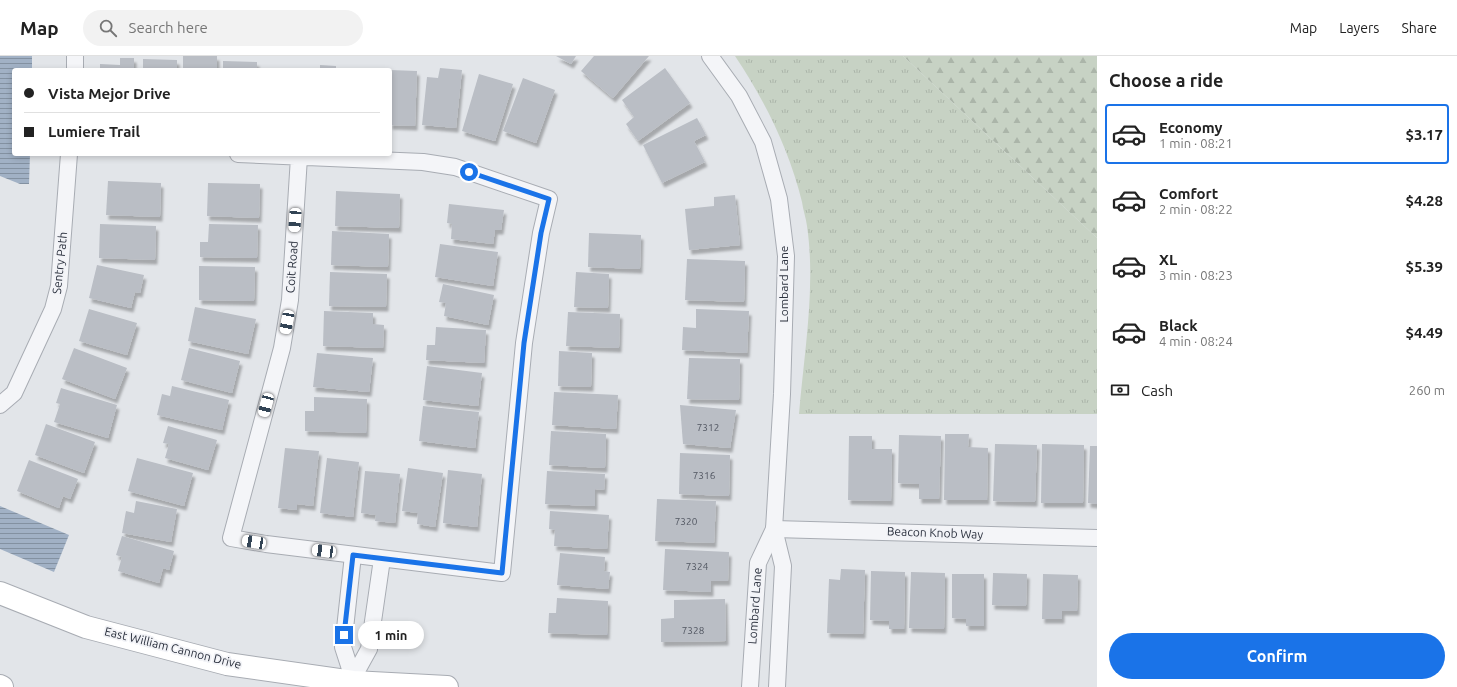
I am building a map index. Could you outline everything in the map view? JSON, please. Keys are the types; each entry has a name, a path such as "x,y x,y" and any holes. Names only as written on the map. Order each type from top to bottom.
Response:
{"street":[{"path":"75,56 75,68"},
{"name":"Lombard Lane","path":"710,56 739,96 763,142 779,199 786,256 782,394 774,529 783,566 777,687"},
{"name":"Sentry Path","path":"0,405 14,393 53,309 59,286 69,156"},
{"path":"279,156 423,162 455,167 549,199 541,233 524,343 502,573 353,555 343,647 353,678 369,650 382,559"},
{"name":"Coit Road","path":"300,157 290,300 287,322 282,348 231,538 353,555"},
{"name":"Lombard Lane","path":"750,687 758,563 774,529"},
{"name":"Beacon Knob Way","path":"774,529 1097,538"},
{"name":"East William Cannon Drive","path":"0,593 86,627 226,664 353,682 447,687"}],"green space":[{"path":"735,56 903,56 1097,238 1097,414 799,414 810,296 807,223 797,182 783,144 766,108"},
{"path":"903,56 1097,56 1097,238"}],"water":[{"path":"0,56 32,56 32,68 12,68 12,156 30,156 29,184 20,184 0,176"},
{"path":"0,506 69,535 54,572 0,549"}],"building":[{"path":"183,56 217,56 217,68 183,68"},
{"path":"556,56 576,56 571,64"},
{"path":"594,56 649,56 613,98 581,71"},
{"path":"120,58 134,58 134,68 100,68 100,64 120,65"},
{"path":"143,59 177,60 177,68 143,68"},
{"path":"223,61 257,62 257,68 223,68"},
{"path":"320,65 336,66 336,68 320,68"},
{"path":"440,68 462,70 456,128 422,125 427,77 438,78"},
{"path":"665,68 690,103 638,141 626,124 634,117 622,100"},
{"path":"392,70 417,71 415,126 392,125"},
{"path":"479,74 513,84 495,141 462,131"},
{"path":"523,78 555,90 536,143 503,131"},
{"path":"697,118 706,135 694,141 705,162 662,183 643,145"},
{"path":"108,181 161,183 160,217 106,215"},
{"path":"208,183 260,184 259,218 207,216"},
{"path":"336,191 400,194 399,228 335,226"},
{"path":"735,195 740,245 689,250 685,209 714,206 714,197"},
{"path":"449,204 504,210 501,230 495,230 493,244 451,239 452,224 447,223"},
{"path":"100,224 156,226 155,260 99,258"},
{"path":"209,224 258,225 257,258 200,257 200,242 208,242"},
{"path":"332,231 389,234 388,267 331,265"},
{"path":"589,233 641,235 640,269 588,267"},
{"path":"440,244 498,252 493,286 435,277"},
{"path":"687,259 745,261 744,302 685,300"},
{"path":"97,265 144,275 140,293 135,292 131,308 89,298"},
{"path":"199,266 255,267 254,301 199,300"},
{"path":"330,272 387,274 386,307 329,306"},
{"path":"576,272 609,274 608,308 574,307"},
{"path":"443,284 494,295 488,325 444,316 446,303 439,302"},
{"path":"195,307 256,319 248,354 188,341"},
{"path":"89,309 137,323 127,355 79,341"},
{"path":"696,309 749,311 747,353 682,350 683,327 696,328"},
{"path":"324,311 373,313 373,324 384,325 383,348 323,346"},
{"path":"568,312 620,314 619,348 566,346"},
{"path":"436,327 486,330 484,363 426,360 427,345 435,345"},
{"path":"74,348 127,368 115,399 62,379"},
{"path":"189,348 240,361 232,393 181,380"},
{"path":"559,351 592,353 591,387 558,386"},
{"path":"317,353 373,358 369,392 313,387"},
{"path":"689,358 740,359 739,400 687,399"},
{"path":"427,366 482,373 478,406 423,400"},
{"path":"172,386 229,400 222,430 157,415 162,394 170,396"},
{"path":"61,388 117,405 108,438 54,422 60,404 56,403"},
{"path":"554,392 618,395 616,429 552,425"},
{"path":"314,397 367,399 366,433 305,431 305,411 314,411"},
{"path":"680,405 736,410 730,448 683,444"},
{"path":"423,406 479,412 475,448 419,441"},
{"path":"46,424 95,442 84,473 35,455"},
{"path":"168,426 217,440 208,470 165,458 169,444 163,443"},
{"path":"551,431 606,434 605,468 549,465"},
{"path":"945,434 969,434 968,447 988,448 987,500 944,500"},
{"path":"899,435 941,436 939,499 919,499 919,484 898,483"},
{"path":"849,436 872,436 872,449 892,449 891,501 848,500"},
{"path":"995,444 1037,445 1035,502 993,501"},
{"path":"1042,444 1084,445 1083,503 1041,503"},
{"path":"1090,446 1097,446 1097,504 1088,503"},
{"path":"285,448 319,451 313,506 297,504 297,510 278,508"},
{"path":"680,453 730,455 729,496 679,494"},
{"path":"137,458 193,473 184,506 128,491"},
{"path":"327,458 359,462 353,517 320,513"},
{"path":"29,460 78,479 70,499 63,496 59,508 17,491"},
{"path":"408,468 443,473 435,527 417,524 418,513 402,511"},
{"path":"448,470 482,474 477,527 443,523"},
{"path":"365,471 400,474 395,523 375,521 376,515 361,513"},
{"path":"547,471 605,474 604,490 595,489 595,506 545,504"},
{"path":"657,499 716,501 714,543 655,541"},
{"path":"136,501 177,509 171,542 122,533 126,511 134,513"},
{"path":"550,511 609,515 607,549 554,546 555,530 549,529"},
{"path":"122,536 174,551 169,570 163,568 159,583 118,571 122,557 116,555"},
{"path":"665,549 729,552 728,581 711,581 711,592 663,590"},
{"path":"560,553 605,557 604,571 610,572 608,589 557,585"},
{"path":"841,569 865,570 863,634 827,633 829,579 840,580"},
{"path":"871,571 905,572 904,629 889,629 889,621 870,620"},
{"path":"911,572 945,573 944,629 909,628"},
{"path":"993,573 1027,574 1026,606 992,605"},
{"path":"952,574 984,574 984,626 966,626 966,619 952,618"},
{"path":"1043,574 1078,575 1077,611 1062,611 1062,619 1042,619"},
{"path":"557,598 608,601 607,635 548,633 549,613 556,613"},
{"path":"725,599 726,641 661,642 661,619 674,618 674,600"}],"route":[{"path":"344,635 353,555 502,573 524,343 541,233 549,199 469,172"}]}
